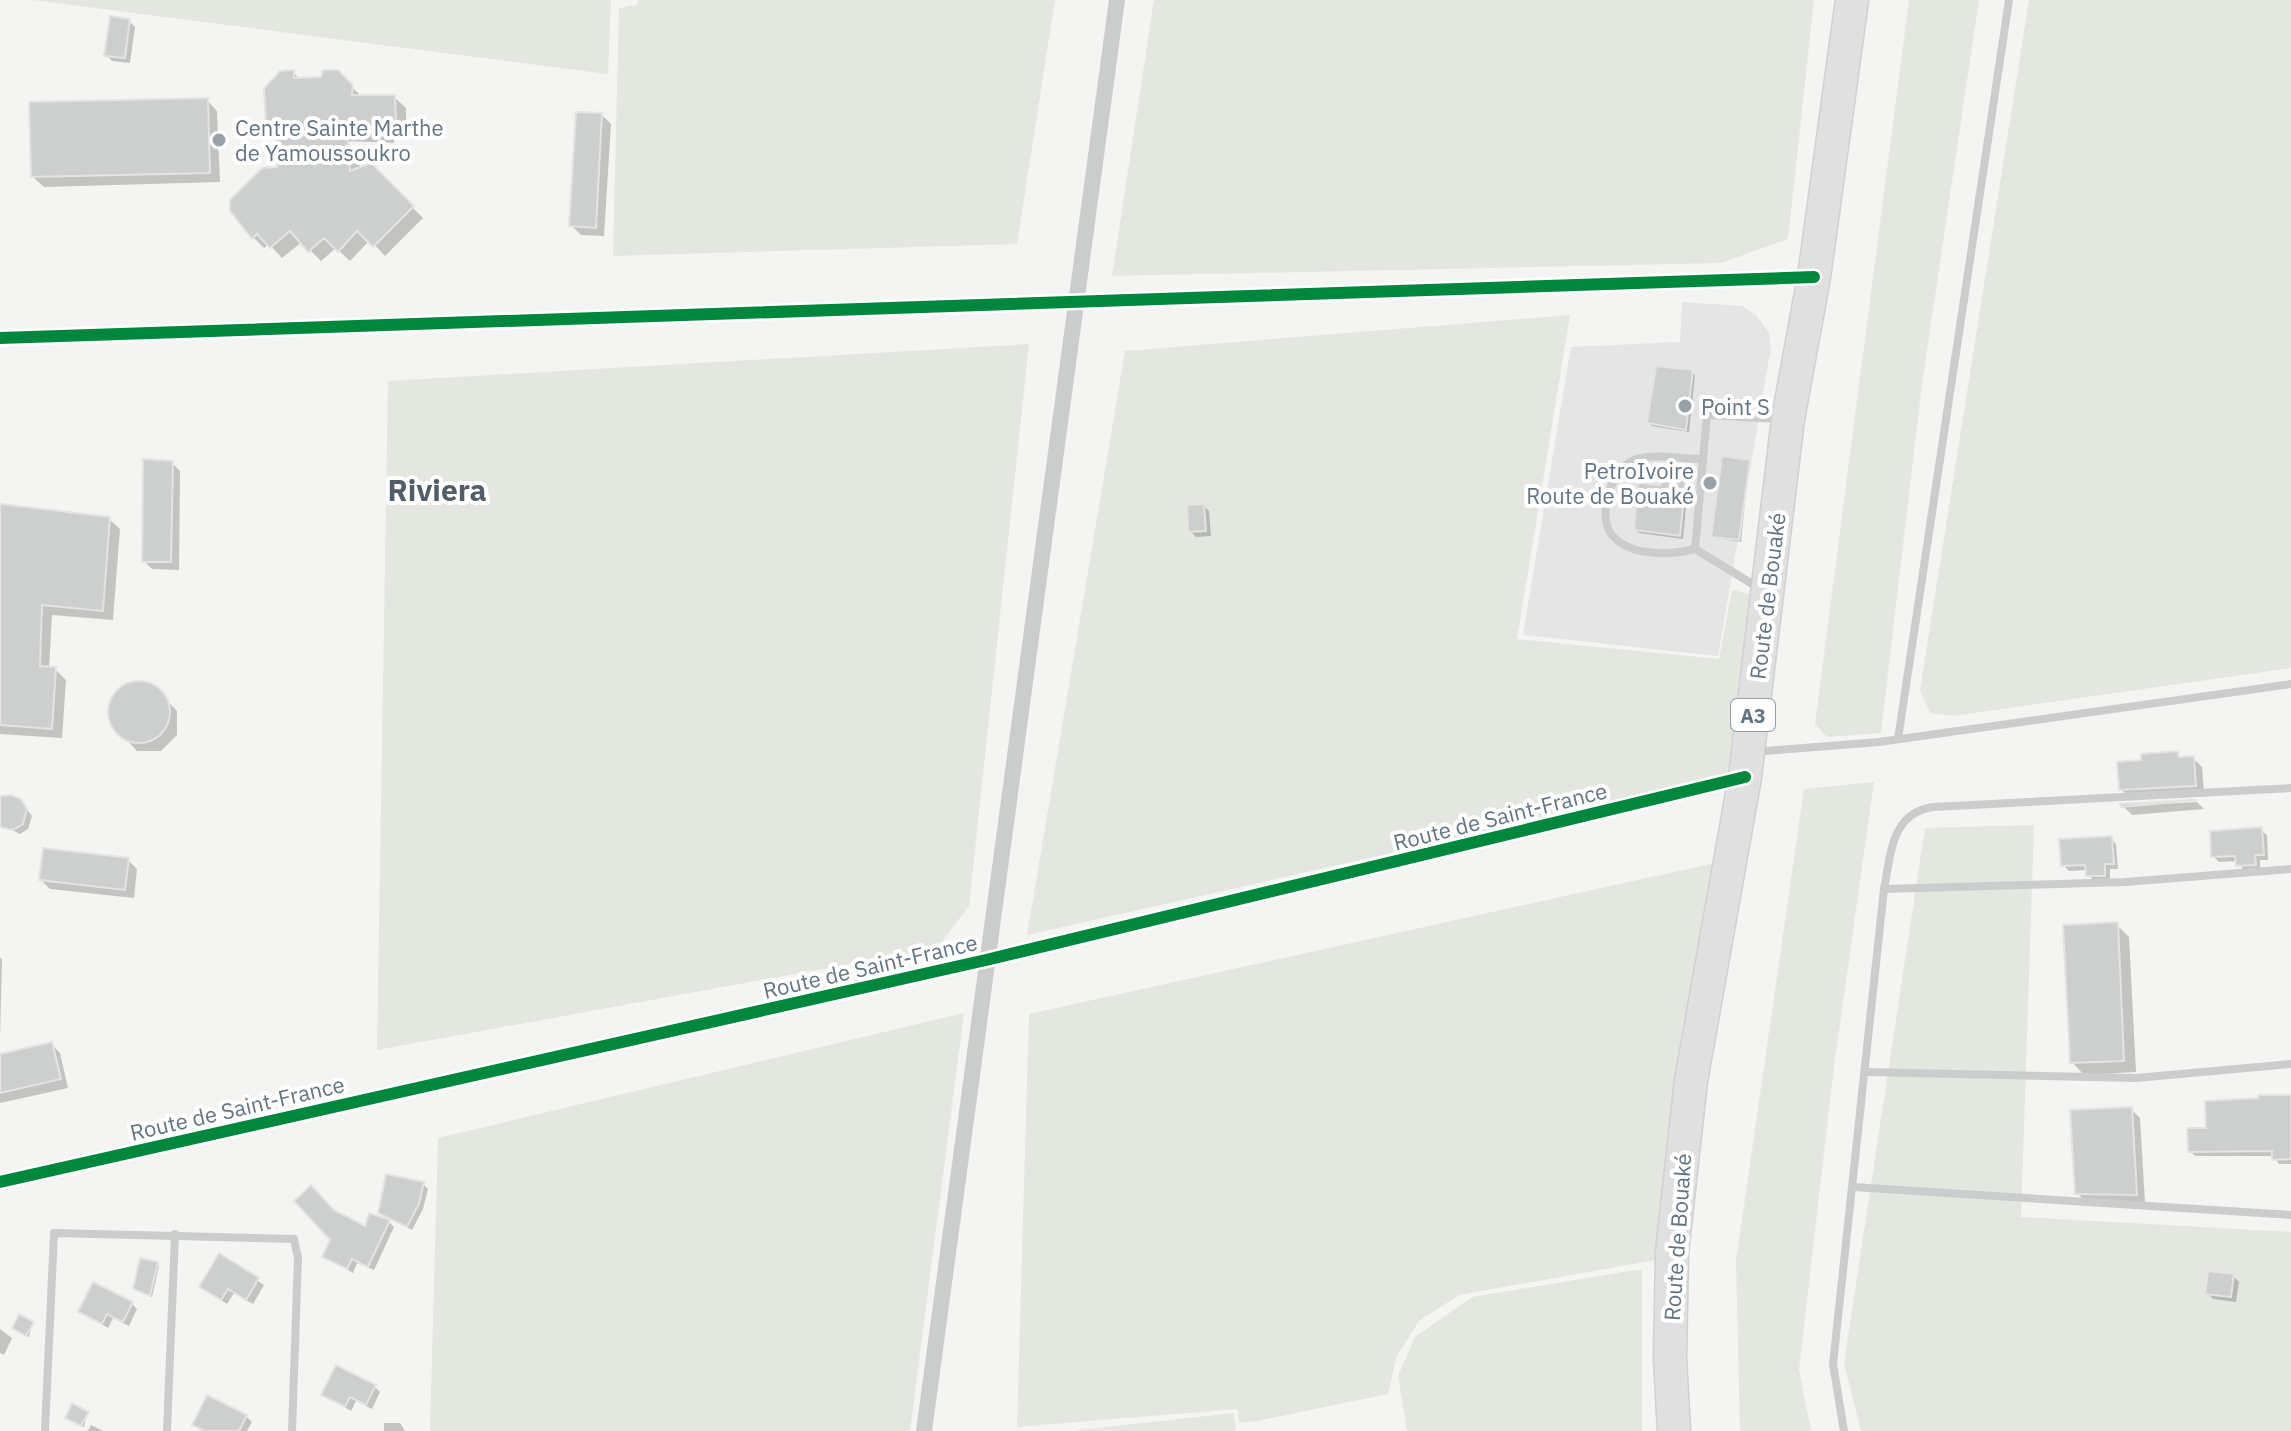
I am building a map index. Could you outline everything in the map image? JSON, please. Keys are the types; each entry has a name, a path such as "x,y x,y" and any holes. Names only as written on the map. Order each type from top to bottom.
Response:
{"highway":[{"name":"Route de Bouaké","path":"1674,1431 1670,1358 1672,1252 1691,1081 1747,765 1788,419 1814,277 1852,0"}],"street":[{"path":"924,1431 1117,0"},
{"path":"0,338 1814,277"},
{"name":"Route de Saint-France","path":"0,1182 986,960 1747,765"}],"lane":[{"path":"1898,739 2009,0"},
{"path":"1695,549 1707,415 1788,419"},
{"path":"1703,459 1637,458 1621,466 1612,482 1606,521 1612,535 1640,550 1668,554 1695,549 1768,593"},
{"path":"1747,765 1898,739 2291,684"},
{"path":"1844,1431 1833,1364 1884,889 1894,835 1916,809 2291,788"},
{"path":"1884,889 2125,882 2291,869"},
{"path":"1866,1072 2136,1078 2291,1064"},
{"path":"1853,1187 2291,1215"},
{"path":"45,1431 54,1233 294,1239 298,1258 292,1431"},
{"path":"167,1431 175,1234"}],"shaded area":[{"path":"33,0 611,0 608,74"},
{"path":"638,0 1055,0 1017,244 613,256 619,8 637,5"},
{"path":"1154,0 1814,0 1788,239 1721,263 1112,276"},
{"path":"1909,0 1979,0 1922,384 1881,733 1827,737 1815,724"},
{"path":"2029,0 2291,0 2291,668 1953,716 1930,713 1920,690"},
{"path":"1682,302 1742,306 1757,316 1769,333 1771,347 1718,656 1523,635 1571,347 1680,342"},
{"path":"1570,315 1517,639 1719,659 1732,590 1764,597 1743,774 1027,935 1125,351"},
{"path":"1029,344 969,906 937,948 377,1050 388,381"},
{"path":"1874,782 1833,1074 1799,1370 1811,1431 1740,1431 1736,1261 1804,789"},
{"path":"2034,825 2021,1217 2291,1232 2291,1431 1861,1431 1844,1363 1925,828"},
{"path":"1715,863 1661,1259 1459,1295 1419,1321 1397,1355 1388,1394 1239,1423 1237,1409 1017,1427 1029,1014"},
{"path":"964,1013 910,1431 430,1431 438,1138"},
{"path":"1642,1269 1642,1431 1407,1431 1398,1376 1415,1337 1472,1297"},
{"path":"1234,1413 1236,1431 1070,1431"}],"building":[{"path":"110,16 130,19 125,58 104,56"},
{"path":"294,70 294,78 321,77 323,70 338,70 353,85 352,95 395,95 396,121 384,121 383,132 338,131 348,140 350,171 371,163 414,206 373,247 357,231 338,252 324,238 308,252 290,231 270,248 257,234 252,239 230,211 230,200 262,168 277,167 275,123 266,124 264,88 280,71"},
{"path":"208,98 210,173 31,177 29,102"},
{"path":"576,112 602,113 596,228 569,226"},
{"path":"1656,366 1693,370 1686,430 1647,423"},
{"path":"1722,456 1750,460 1739,540 1711,537"},
{"path":"143,459 173,461 171,562 142,562"},
{"path":"1661,476 1686,478 1680,536 1634,530 1638,483 1660,485"},
{"path":"0,504 110,517 103,611 42,605 40,666 56,667 52,729 0,725"},
{"path":"1204,504 1206,531 1188,532 1187,505"},
{"path":"139,681 151,683 161,690 168,700 168,724 161,734 151,741 139,743 127,741 117,734 110,724 108,712 110,700 117,690 127,683"},
{"path":"2178,751 2179,757 2194,756 2196,786 2119,790 2117,762 2141,760 2141,754"},
{"path":"11,795 21,799 27,809 23,824 13,830 0,827 0,796"},
{"path":"2197,800 2121,807 2120,804"},
{"path":"2262,827 2264,855 2255,855 2256,865 2236,866 2235,856 2211,857 2210,831"},
{"path":"2112,836 2114,864 2105,864 2105,876 2086,876 2085,865 2061,866 2059,839"},
{"path":"43,848 129,858 125,890 39,880"},
{"path":"2118,922 2124,1061 2070,1063 2063,925"},
{"path":"52,1042 61,1079 0,1093 0,1054"},
{"path":"2258,1095 2291,1095 2291,1159 2272,1160 2272,1151 2188,1152 2187,1128 2206,1128 2205,1101 2258,1098"},
{"path":"2132,1107 2137,1195 2075,1194 2070,1110"},
{"path":"386,1174 424,1182 419,1204 407,1227 378,1213"},
{"path":"311,1185 334,1210 365,1226 369,1213 390,1220 368,1267 352,1259 347,1269 322,1257 330,1240 294,1201"},
{"path":"219,1253 259,1278 246,1300 228,1289 221,1300 199,1287"},
{"path":"140,1258 158,1262 150,1296 133,1289"},
{"path":"2208,1271 2234,1274 2231,1297 2205,1294"},
{"path":"93,1282 133,1302 123,1322 107,1314 102,1324 78,1312"},
{"path":"19,1314 34,1322 26,1336 12,1328"},
{"path":"336,1365 376,1385 366,1405 350,1397 345,1407 321,1395"},
{"path":"207,1395 247,1415 239,1431 204,1431 192,1425"},
{"path":"72,1403 89,1412 81,1426 65,1418"}],"cycle path":[{"path":"0,338 1814,277"},
{"path":"0,1182 986,960 1745,777"}],"place":[{"name":"Centre Sainte Marthe de Yamoussoukro","path":"219,140"},
{"name":"Point S","path":"1685,406"},
{"name":"PetroIvoire Route de Bouaké","path":"1710,483"}],"district":[{"name":"Riviera","path":"437,489"}]}
